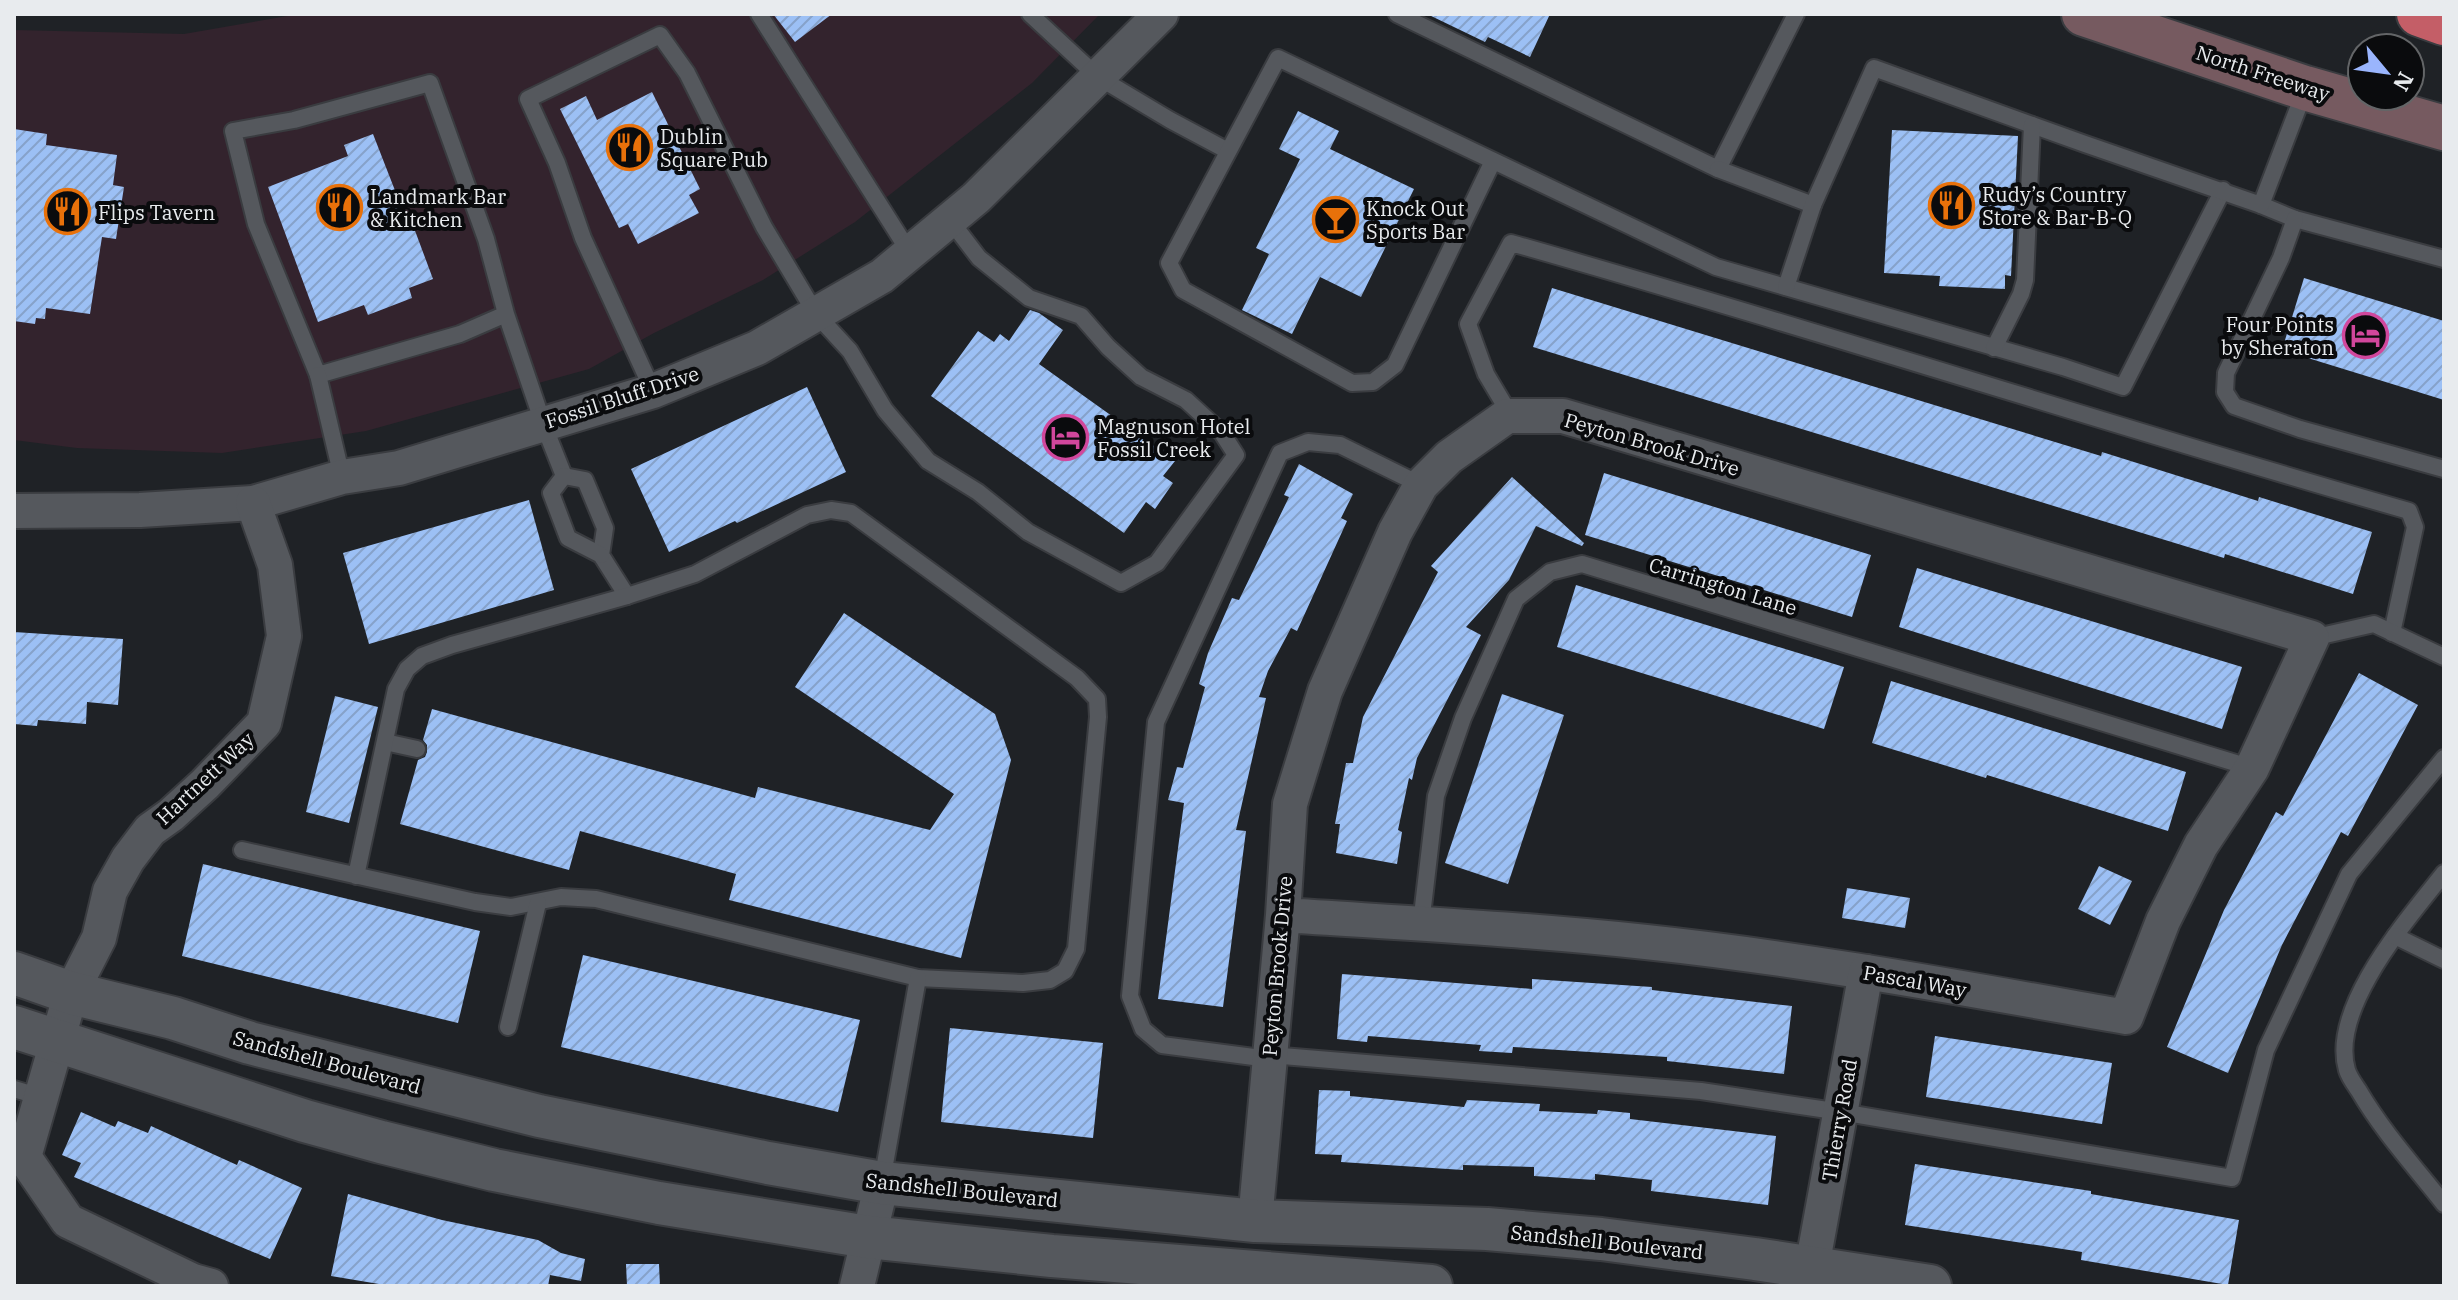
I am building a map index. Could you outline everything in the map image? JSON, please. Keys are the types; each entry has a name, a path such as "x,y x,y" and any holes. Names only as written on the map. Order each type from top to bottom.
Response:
{"highway":[{"path":"2419,14 2444,23"}],"main road":[{"name":"North Freeway","path":"2084,14 2305,88 2444,128"}],"street":[{"name":"Fossil Bluff Drive","path":"14,511 140,510 253,503 342,477 399,468 653,391 757,348 882,276 950,220 976,198 1161,14"},
{"name":"Peyton Brook Drive","path":"1255,1221 1290,804 1321,705 1395,532 1421,485 1449,457 1507,416 1563,416 2312,638"},
{"name":"Hartnett Way","path":"211,1286 193,1281 68,1221 24,1157 28,1093 58,1040 71,993 99,938 110,891 128,859 150,830 205,784 264,723 284,636 275,565 253,503"},
{"name":"Pascal Way","path":"1283,915 1647,942 1866,972 2126,1017 2163,921 2201,845 2252,768 2312,638"},
{"name":"Thierry Road","path":"1808,1277 1866,972"},
{"name":"Sandshell Boulevard","path":"14,973 71,993 173,1018 250,1043 539,1116 882,1183 1255,1221 1487,1229 1601,1239 1808,1277 1930,1286"},
{"path":"14,1027 305,1121 480,1167 659,1203 868,1237 1052,1256 1431,1286"},
{"path":"857,1286 882,1183"}],"lane":[{"path":"759,14 910,253"},
{"path":"1030,14 1098,77 1228,151"},
{"path":"1397,14 1718,169 1813,205"},
{"path":"1718,169 1796,14"},
{"path":"653,391 583,238 557,163 528,99 660,35 687,73 764,227 816,314 850,351 885,410 928,461 978,492 1028,532 1121,583 1157,563 1236,455 1222,433 1186,400 1141,377 1108,347 1081,316 1029,298 979,258 950,220"},
{"path":"1493,161 1395,365 1373,382 1352,383 1183,290 1169,263 1278,58 1716,267 2123,387 2223,190"},
{"path":"1786,287 1813,205 1874,68 2223,190 2295,219 2444,259"},
{"path":"342,477 318,375 256,224 233,131 294,120 430,83 486,239 506,314 543,423 564,476"},
{"path":"2261,205 2305,88"},
{"path":"1994,348 2025,280 2032,125"},
{"path":"2295,219 2281,258 2226,373 2225,392 2234,406 2300,429 2444,469"},
{"path":"1511,416 1486,374 1468,324 1511,243 1725,304 2232,460 2409,511 2415,527 2392,633"},
{"path":"318,375 460,334 506,314"},
{"path":"1421,485 1340,445 1308,442 1280,453 1156,722 1130,996 1143,1029 1162,1045 1270,1057 1701,1091 2232,1178 2266,1050 2349,874 2444,758"},
{"path":"564,476 585,480 605,528 601,555"},
{"path":"564,476 551,493 568,538 601,555 627,596"},
{"path":"242,850 356,876 475,902 511,907 561,897 596,899 918,978 1023,983 1050,980 1065,971 1076,949 1098,717 1097,699 1077,678 851,513 831,510 807,515 695,574 422,656 407,669 396,689 356,876"},
{"name":"Carrington Lane","path":"1421,924 1436,796 1468,705 1516,599 1550,572 1582,564 2252,768"},
{"path":"2312,638 2374,624 2444,657"},
{"path":"385,742 417,749"},
{"path":"2444,873 2366,979 2345,1029 2347,1070 2373,1114 2444,1204"},
{"path":"508,1027 538,903"},
{"path":"2395,936 2444,960"},
{"path":"882,1183 918,978"}],"shaded area":[{"path":"299,14 1100,14 1032,83 855,222 763,280 654,333 589,369 366,431 222,453 77,448 14,440 14,30 184,34"}],"building":[{"path":"773,14 832,14 795,42"},
{"path":"1427,14 1550,14 1530,57 1488,37 1485,42"},
{"name":"Dublin Square Pub","path":"652,92 700,189 689,195 699,213 638,244 628,224 619,228 560,109 586,96 597,120"},
{"name":"Knock Out Sports Bar","path":"1298,111 1339,131 1330,149 1414,189 1361,297 1320,277 1292,334 1242,310 1269,254 1256,248 1300,159 1279,149"},
{"name":"Flips Tavern","path":"14,129 47,134 46,145 117,155 113,185 124,187 116,239 102,237 90,314 46,308 45,319 36,318 35,324 14,321"},
{"name":"Rudy’s Country Store & Bar-B-Q","path":"1892,130 2018,136 2011,276 2005,275 2005,289 1939,286 1940,276 1884,273"},
{"name":"Landmark Bar & Kitchen","path":"373,134 433,279 409,288 412,298 368,315 364,305 318,322 268,187 348,156 344,145"},
{"name":"Four Points by Sheraton","path":"2304,278 2444,321 2444,400 2282,350"},
{"path":"1552,288 2101,456 2102,452 2258,501 2259,497 2372,532 2353,594 2225,554 2224,558 1533,347"},
{"name":"Magnuson Hotel Fossil Creek","path":"1030,310 1063,330 1039,364 1175,461 1163,476 1173,483 1155,509 1146,502 1124,533 931,396 978,331 994,342 1000,334 1009,341"},
{"path":"807,387 846,472 669,552 631,469"},
{"path":"1299,464 1353,494 1341,518 1347,521 1297,631 1291,628 1268,671 1259,697 1266,698 1236,830 1246,831 1223,1007 1158,999 1184,803 1168,800 1177,767 1183,768 1205,687 1199,684 1208,653 1232,598 1239,600 1289,497 1284,495"},
{"path":"1604,473 1871,555 1852,617 1585,535"},
{"path":"1512,477 1584,543 1582,546 1536,526 1509,580 1466,627 1481,635 1417,758 1412,780 1409,778 1398,830 1402,832 1397,864 1336,853 1340,824 1335,824 1346,763 1353,763 1363,717 1438,572 1431,566"},
{"path":"529,500 554,590 369,644 343,553"},
{"path":"1917,568 2242,667 2222,729 1899,627"},
{"path":"1576,585 1844,667 1824,729 1557,647"},
{"path":"844,613 995,714 1011,760 961,958 729,900 736,874 580,831 569,870 400,824 418,760 425,757 427,752 423,740 432,709 755,798 758,787 930,830 954,794 795,687"},
{"path":"14,632 123,639 118,705 87,702 86,724 38,720 37,726 14,724"},
{"path":"2359,673 2418,705 2348,836 2341,832 2282,945 2228,1073 2167,1047 2224,910 2276,812 2283,816"},
{"path":"1891,681 2186,772 2168,831 1872,743"},
{"path":"1502,694 1564,715 1508,884 1445,863"},
{"path":"335,696 378,707 349,823 306,812"},
{"path":"203,864 480,931 458,1023 182,956"},
{"path":"2099,866 2132,881 2110,925 2078,909"},
{"path":"1847,888 1910,898 1905,928 1842,918"},
{"path":"583,955 860,1020 838,1112 561,1047"},
{"path":"1342,974 1532,989 1532,979 1652,987 1652,990 1792,1006 1784,1074 1667,1061 1667,1057 1513,1047 1512,1053 1479,1051 1481,1045 1368,1036 1367,1042 1337,1039"},
{"path":"950,1028 1103,1043 1093,1138 941,1122"},
{"path":"1935,1036 2112,1063 2102,1124 1926,1097"},
{"path":"1319,1090 1350,1091 1350,1096 1464,1107 1467,1100 1540,1104 1539,1111 1630,1113 1630,1119 1776,1136 1768,1205 1651,1191 1652,1180 1595,1174 1595,1180 1534,1176 1534,1167 1463,1165 1463,1170 1341,1162 1342,1155 1315,1154"},
{"path":"81,1112 115,1127 118,1121 148,1133 151,1126 237,1165 239,1160 302,1188 270,1259 74,1177 81,1163 62,1155"},
{"path":"1915,1164 2091,1191 2091,1194 2239,1220 2228,1285 2081,1260 2082,1252 1905,1225"},
{"path":"348,1194 442,1220 538,1240 561,1253 585,1259 581,1281 550,1275 548,1286 391,1286 331,1276"},
{"path":"626,1264 659,1264 660,1286 627,1286"}],"place":[{"name":"Dublin Square Pub","path":"629,148"},
{"name":"Rudy’s Country Store & Bar-B-Q","path":"1951,205"},
{"name":"Landmark Bar & Kitchen","path":"339,208"},
{"name":"Flips Tavern","path":"67,212"},
{"name":"Knock Out Sports Bar","path":"1335,219"},
{"name":"Four Points by Sheraton","path":"2365,336"},
{"name":"Magnuson Hotel Fossil Creek","path":"1066,438"}]}
